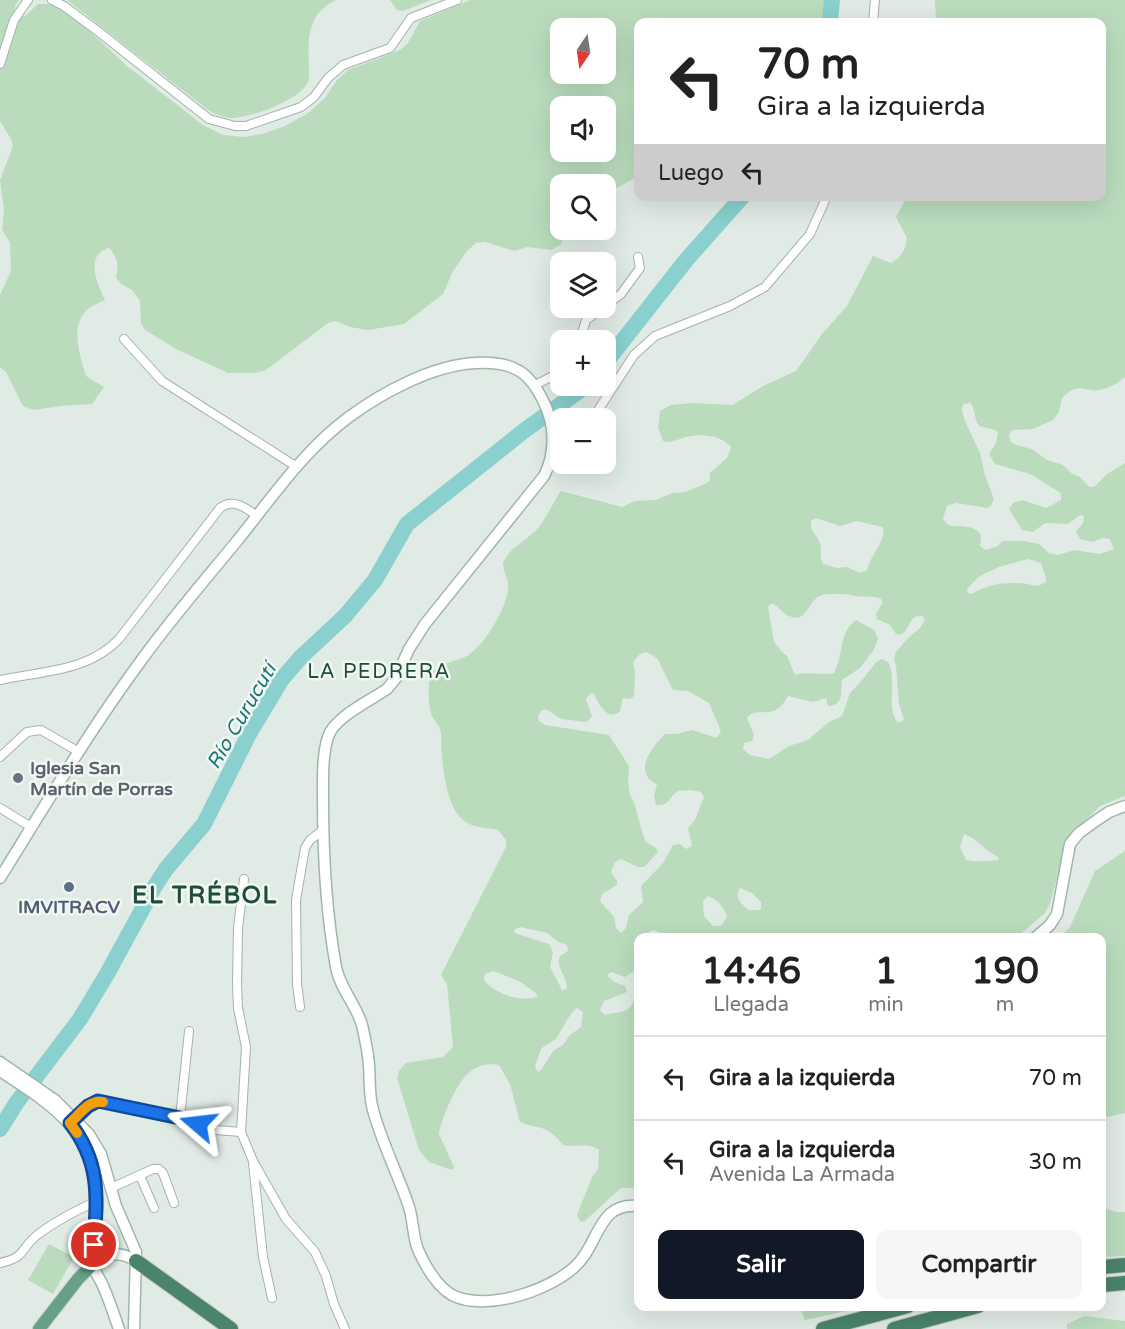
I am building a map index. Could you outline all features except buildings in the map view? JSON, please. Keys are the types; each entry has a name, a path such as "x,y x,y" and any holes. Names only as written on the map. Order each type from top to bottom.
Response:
{"highway":[{"path":"136,1261 231,1329"},
{"path":"1106,1267 1125,1265"},
{"path":"1106,1285 1125,1283"},
{"path":"823,1329 890,1311"},
{"path":"894,1329 960,1311"}],"main road":[{"path":"0,878 79,752 144,656 305,457 348,418 402,384 460,364 501,363 520,370 535,385 551,421 552,445 549,468 425,624 409,649 392,684 336,723 331,729 324,757 323,830 325,875 339,978 361,1021 369,1065 372,1105 409,1205 417,1247 426,1266 444,1289 465,1300 485,1302 517,1297 543,1286 565,1274 582,1260 610,1212 624,1206 634,1206"},
{"path":"1041,933 1050,925 1057,914 1070,844 1079,833 1108,812 1125,806"},
{"path":"0,1062 5,1071 53,1103 89,1134 101,1154 122,1221 134,1244 136,1261 134,1329"},
{"path":"72,1121 88,1152 95,1177 97,1201 93,1264 119,1329"},
{"path":"39,1329 78,1279 93,1264 104,1257 115,1254 123,1254 136,1261"}],"street":[{"path":"0,64 14,20 28,0"},
{"path":"52,0 99,32 209,119 235,126 246,126 301,107 314,97 328,78 343,65 390,48 411,18 457,0"},
{"path":"873,18 875,0"},
{"path":"600,408 634,355 655,336 730,306 765,287 810,234 824,201"},
{"path":"616,298 640,268 638,257"},
{"path":"124,339 162,381 297,467"},
{"path":"535,385 550,378"},
{"path":"0,680 77,666 105,652 119,639 220,508 233,503 257,516"},
{"path":"0,757 27,732 42,730 79,752"},
{"path":"0,808 31,827"},
{"path":"300,1007 297,984 296,900 305,848 310,840 323,830"},
{"path":"244,879 238,928 237,984 238,1008 246,1047 241,1131 253,1161 286,1219 315,1252 345,1329"},
{"path":"180,1118 189,1031"},
{"path":"72,1121 88,1106 98,1101 180,1118 216,1130 241,1131"},
{"path":"253,1161 264,1260 272,1298"},
{"path":"111,1188 153,1169 159,1169 163,1173 174,1203"},
{"path":"140,1176 154,1208"},
{"path":"0,1263 19,1257 34,1238 68,1213 97,1201"}],"green space":[{"path":"0,0 19,0 15,6 16,15 19,17 25,16 38,4 49,4 60,9 83,25 127,66 203,125 223,135 244,137 285,126 307,114 325,98 337,80 348,70 400,50 408,43 420,21 470,0 827,0 835,18 634,18 634,179 616,189 616,174 550,174 550,240 563,240 561,244 551,250 527,247 515,251 485,242 476,243 467,251 453,271 443,294 404,324 368,330 350,327 335,321 328,323 266,370 255,373 228,373 176,349 145,330 141,323 140,301 132,290 121,284 116,277 117,262 109,248 101,252 95,263 95,271 105,300 90,308 82,316 77,332 86,376 104,387 92,404 34,410 23,406 6,372 0,367 0,295 11,271 10,243 2,229 4,209 0,180 13,146 0,121"},
{"path":"67,0 336,0 320,12 312,26 309,44 309,78 303,89 285,102 261,112 230,118 208,110"},
{"path":"390,0 431,0 403,11 397,10"},
{"path":"935,0 1125,0 1125,377 1102,389 1073,390 1062,398 1059,412 1053,420 1033,429 1012,430 1009,436 1011,442 1016,445 1032,449 1047,460 1063,465 1071,473 1080,477 1089,487 1094,487 1107,474 1125,463 1125,796 1100,806 1068,839 1050,903 1045,913 1022,933 660,933 654,930 649,933 634,933 634,971 625,977 611,972 607,975 614,982 625,986 627,992 604,1001 600,1010 605,1015 624,1011 634,1000 634,1189 621,1188 584,1222 580,1221 577,1215 592,1177 598,1169 599,1150 591,1146 563,1145 548,1130 520,1122 510,1084 499,1065 485,1065 471,1071 451,1100 439,1134 454,1167 452,1170 429,1162 419,1150 397,1078 399,1071 406,1063 443,1057 453,1047 447,984 441,975 506,847 506,840 498,830 469,824 460,817 452,804 444,772 440,729 430,709 430,677 438,667 472,653 487,636 505,603 508,582 503,563 506,557 538,528 561,491 622,507 635,501 656,500 672,493 685,492 707,483 710,480 710,473 727,458 731,447 722,440 704,435 672,442 663,441 658,428 660,411 671,405 692,403 733,405 763,386 796,371 822,334 847,306 873,256 891,263 902,253 907,238 896,217 905,201 1106,201 1106,18 936,18","holes":["971,403 979,426 998,433 996,443 989,454 995,464 1030,474 1061,493 1061,500 1046,508 1022,500 1013,503 1009,509 1022,530 1033,532 1045,523 1068,524 1080,515 1084,516 1083,523 1076,532 1080,539 1092,542 1103,538 1110,539 1114,549 1100,554 1074,550 1058,555 1049,553 1039,544 1025,541 1002,541 998,546 986,550 980,546 981,535 974,529 948,525 943,519 947,506 956,503 988,508 994,499 980,453 962,411 963,404","816,518 840,526 857,521 882,527 884,530 881,541 867,570 860,573 847,567 837,568 823,564 821,547 811,521","1028,559 1041,563 1046,582 1038,586 1021,583 995,584 972,594 968,593 967,589 978,577 999,567","848,594 881,599 883,602 876,614 877,619 890,625 896,634 903,634 915,617 922,616 925,619 920,628 896,652 894,659 899,704 904,720 898,723 894,717 891,669 888,662 882,659 876,662 850,693 842,716 829,722 808,740 789,746 769,759 750,755 743,749 744,743 752,741 754,735 747,718 751,714 771,712 777,709 788,696 813,702 826,698 828,706 837,703 841,697 842,680 860,668 873,651 878,639 874,630 856,620 846,631 834,673 795,675 787,656 774,642 768,607 774,604 787,615 795,618 803,615 818,597","646,652 657,658 673,690 688,691 709,703 721,731 717,738 692,730 665,734 657,742 647,759 645,771 657,785 654,795 656,805 666,803 678,791 701,792 704,798 696,817 688,828 692,846 686,849 680,844 673,845 663,863 641,886 643,902 629,915 626,928 621,933 616,928 614,917 600,901 602,894 617,885 611,872 615,862 621,859 638,867 644,867 658,852 646,842 643,835 630,795 629,766 609,735 545,725 539,721 538,716 546,709 561,719 586,722 592,717 586,699 591,693 607,713 619,712 623,698 630,699 634,696 633,662 640,654","964,834 973,838 999,860 966,860 960,847","740,888 752,893 761,902 761,910 749,910 741,903 738,891","708,896 720,904 727,917 721,926 713,926 704,916 703,901","520,927 547,933 558,942 567,945 568,951 560,956 559,961 567,989 562,990 550,967 553,952 549,944 515,933 514,930","493,971 519,981 537,994 537,997 508,996 494,989 484,980 485,974","577,1008 583,1012 581,1027 570,1035 563,1045 553,1051 538,1072 535,1067 542,1048 557,1038"]},
{"path":"1125,851 1125,1113 1106,1117 1106,933 1064,933 1070,927 1095,871"},
{"path":"1106,1209 1125,1212 1125,1256 1106,1257"},
{"path":"49,1244 74,1257 53,1294 28,1280"},
{"path":"802,1311 846,1311 805,1320"},
{"path":"1084,1316 1125,1321 1125,1329 1067,1329 1067,1324"}],"waterway":[{"name":"Río Curucutí","path":"830,18 832,0"},
{"name":"Río Curucutí","path":"616,349 687,259 739,201"},
{"name":"Río Curucutí","path":"0,1129 17,1102 80,1019 166,869 204,824 249,734 282,679 301,657 345,616 375,580 407,524 525,430 572,396"}],"slow traffic":[{"path":"77,1133 70,1123 88,1106 98,1101 103,1102"}],"place":[{"name":"Iglesia San Martín de Porras","path":"18,778"},
{"name":"IMVITRACV","path":"69,887"}],"district":[{"name":"LA PEDRERA","path":"379,671"},
{"name":"EL TRÉBOL","path":"205,895"}],"route":[{"path":"94,1245 97,1186 88,1152 70,1123 88,1106 98,1101 180,1118 198,1124"}]}
